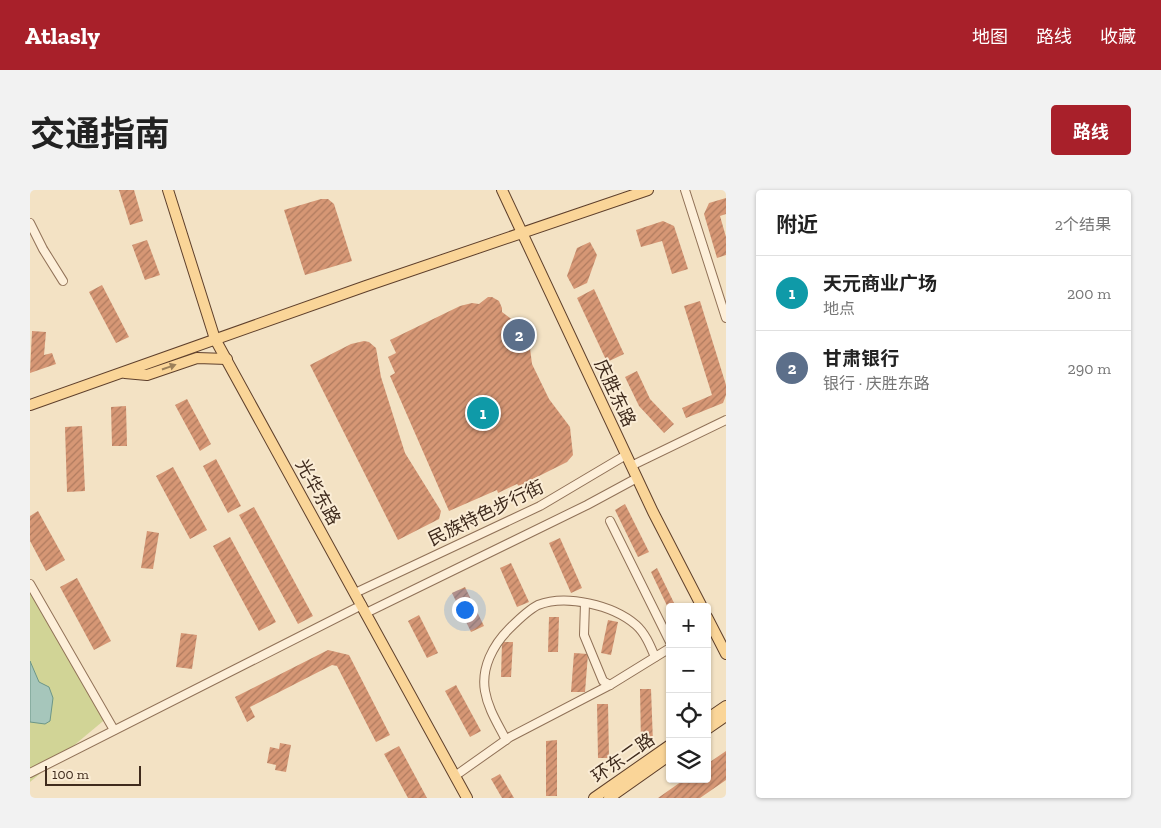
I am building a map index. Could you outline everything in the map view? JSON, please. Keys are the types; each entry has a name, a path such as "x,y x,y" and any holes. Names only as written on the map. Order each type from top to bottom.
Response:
{"main road":[{"name":"光华东路","path":"168,190 215,339 466,798"},
{"name":"庆胜东路","path":"502,190 631,466 700,603"},
{"path":"30,405 366,286 648,190"},
{"path":"122,372 147,375 197,358 226,359"},
{"path":"711,627 726,654"},
{"path":"711,716 726,706"},
{"path":"711,726 726,716"},
{"name":"环东二路","path":"594,798 666,748"},
{"name":"环东二路","path":"608,798 666,758"}],"street":[{"path":"685,190 726,318"},
{"path":"30,223 43,250 63,281"},
{"path":"631,466 726,420"},
{"name":"民族特色步行街","path":"355,593 540,506 626,455"},
{"path":"30,773 114,730 364,609 587,505 637,478"},
{"path":"610,521 666,634"},
{"path":"30,584 114,730"},
{"path":"506,740 488,706 484,689 485,673 489,657 500,638 537,606 556,601 585,603 609,608 636,625 647,638 655,657"},
{"path":"585,603 584,635 604,681 610,685"},
{"path":"455,776 506,740 610,685 666,650"}],"green space":[{"path":"30,591 108,717 30,782"}],"water":[{"path":"30,661 39,682 49,687 53,698 50,721 45,724 30,722"}],"building":[{"path":"119,190 134,190 143,221 130,225"},
{"path":"726,198 726,214 720,216 726,237 726,255 717,258 704,214 709,203"},
{"path":"321,199 328,199 334,204 352,261 305,275 284,210"},
{"path":"663,221 674,226 688,269 672,274 662,241 641,247 636,230"},
{"path":"147,240 160,275 145,280 132,245"},
{"path":"590,242 597,255 587,283 574,289 567,276 577,248"},
{"path":"102,285 129,337 116,343 89,292"},
{"path":"594,289 624,354 607,362 577,298"},
{"path":"488,297 499,301 502,312 514,321 524,334 530,348 532,364 549,399 570,427 573,455 567,462 519,486 517,484 498,493 497,490 449,511 390,376 395,373 388,357 396,353 390,340 460,306 472,303 479,304"},
{"path":"700,301 726,385 726,395 723,403 686,418 682,408 712,395 684,306"},
{"path":"32,331 46,332 44,355 52,353 56,364 30,373"},
{"path":"364,341 369,342 376,348 381,377 405,453 441,511 439,519 398,540 310,365 351,344"},
{"path":"637,371 650,399 674,424 664,433 639,406 625,377"},
{"path":"187,399 211,444 200,451 175,405"},
{"path":"126,406 127,446 112,446 111,407"},
{"path":"82,426 85,491 67,492 65,427"},
{"path":"216,459 241,506 228,513 203,466"},
{"path":"173,467 207,530 190,539 156,476"},
{"path":"625,504 649,552 638,557 615,510"},
{"path":"254,507 313,616 298,624 239,515"},
{"path":"38,511 65,560 46,571 30,541 30,516"},
{"path":"147,531 159,533 153,569 141,568"},
{"path":"230,537 276,622 259,631 213,546"},
{"path":"560,538 582,588 571,593 549,543"},
{"path":"511,563 529,602 517,607 500,568"},
{"path":"657,568 674,603 666,604 651,572"},
{"path":"77,578 111,641 94,650 60,587"},
{"path":"465,587 484,626 471,632 452,593"},
{"path":"419,615 438,653 427,658 408,621"},
{"path":"549,617 559,617 558,652 548,652"},
{"path":"608,620 618,622 611,655 601,653"},
{"path":"181,633 197,635 192,669 176,667"},
{"path":"502,642 513,642 511,677 501,677"},
{"path":"328,650 349,655 390,735 376,742 337,666 332,665 250,707 255,717 247,722 235,697"},
{"path":"574,653 588,654 585,692 571,692"},
{"path":"456,685 481,731 470,737 445,691"},
{"path":"640,689 651,689 653,743 641,744"},
{"path":"597,704 608,704 609,758 598,758"},
{"path":"557,740 557,796 546,796 546,741"},
{"path":"280,743 291,745 286,772 275,770 276,765 267,763 270,747 279,749"},
{"path":"399,746 427,798 408,798 384,754"},
{"path":"726,751 726,780 700,798 658,798 679,783 711,783 711,761"},
{"path":"500,774 514,798 502,798 491,779"}],"place":[{"name":"甘肃银行","path":"519,335"},
{"name":"天元商业广场","path":"483,413"}]}
